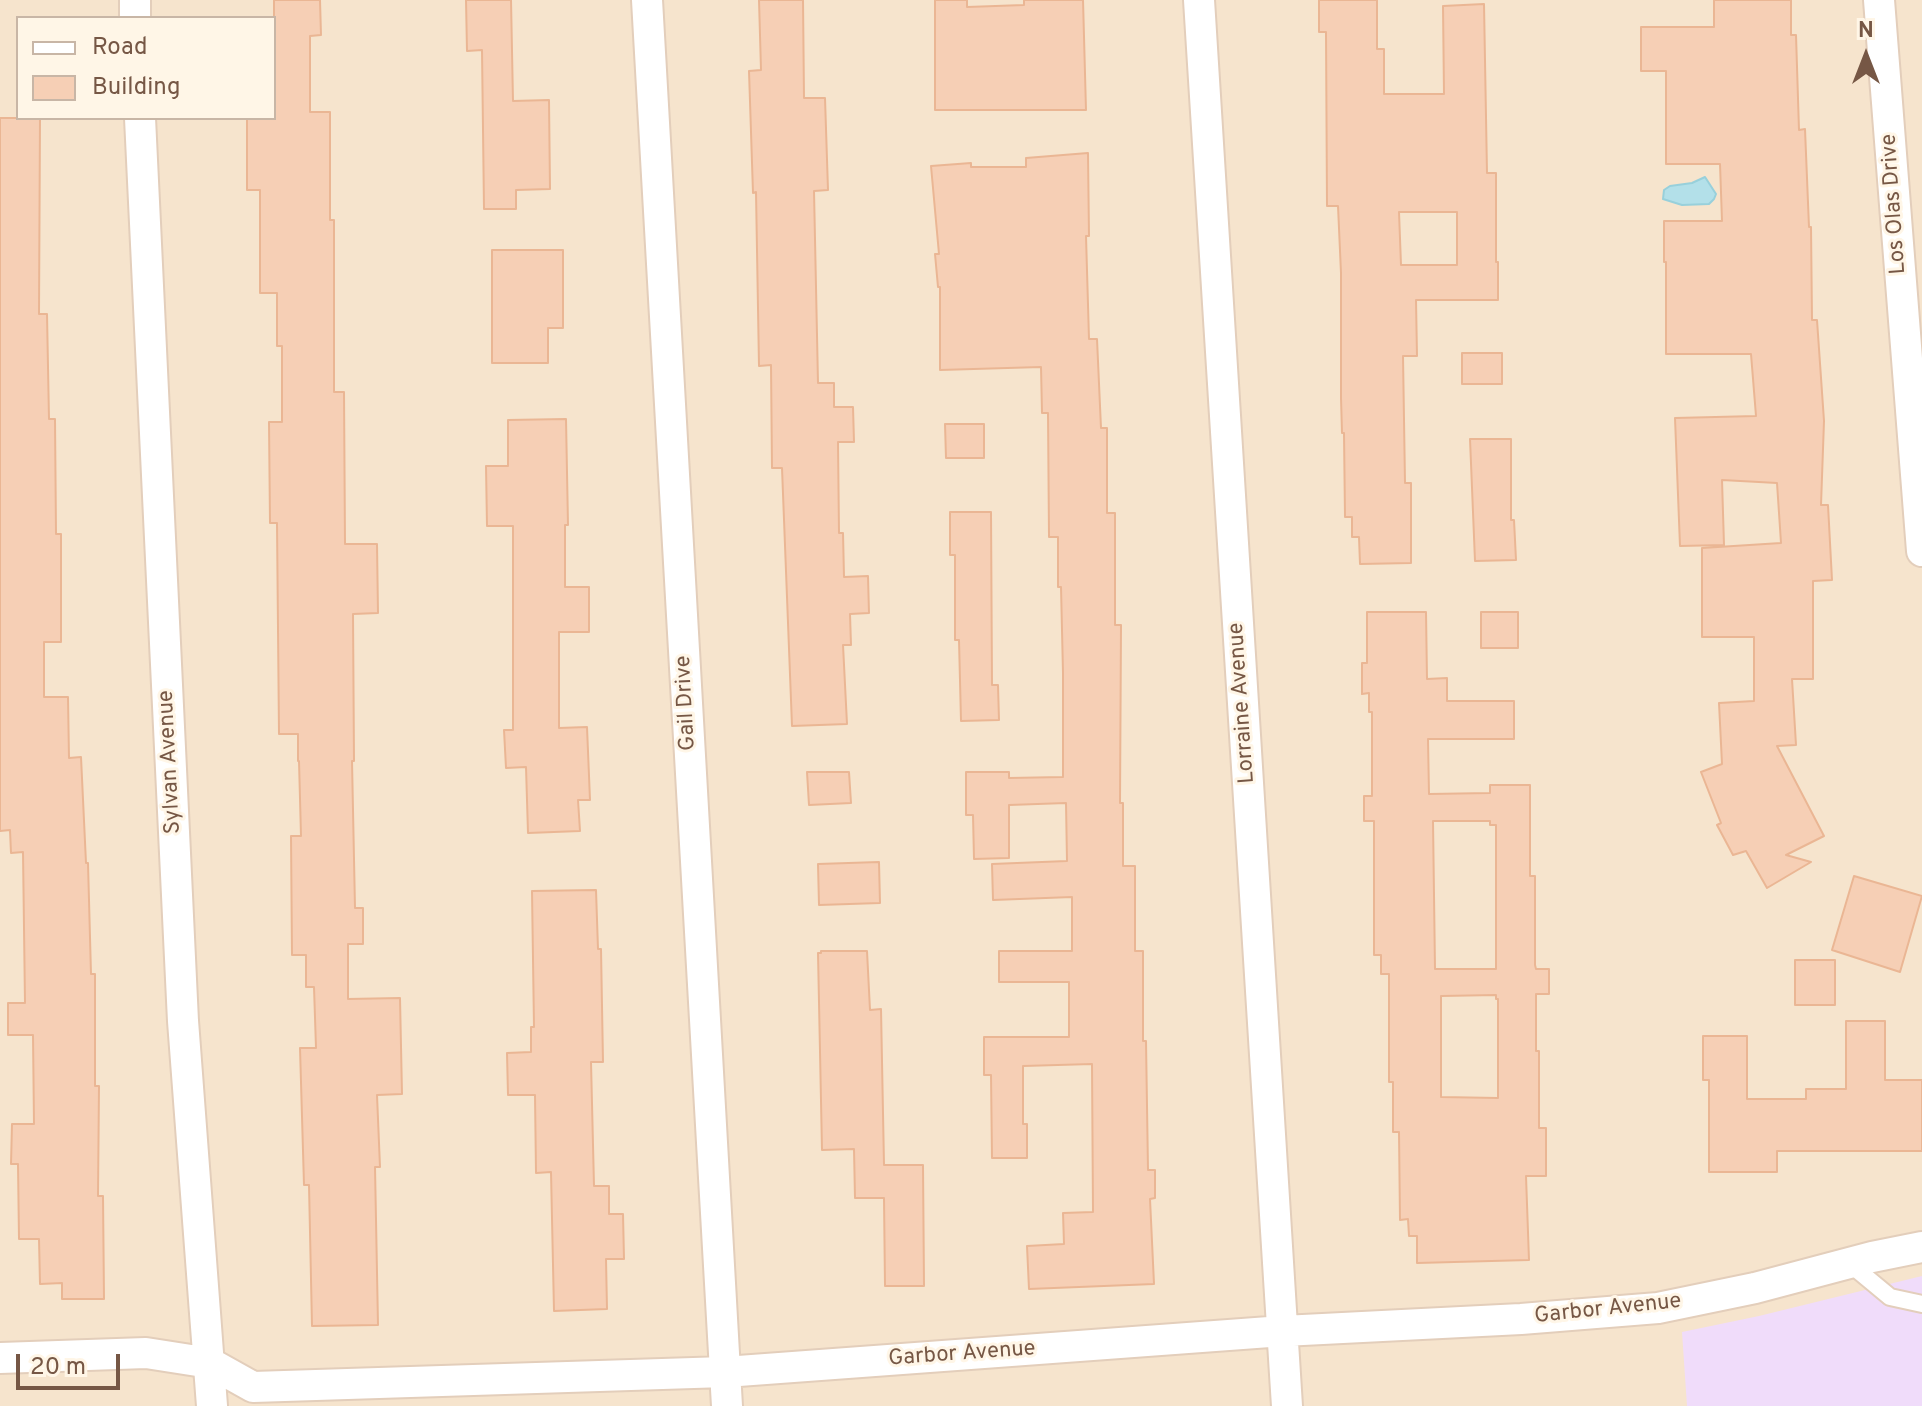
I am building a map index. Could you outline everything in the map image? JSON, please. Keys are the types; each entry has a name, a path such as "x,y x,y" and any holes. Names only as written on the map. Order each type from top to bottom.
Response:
{"street":[{"name":"Gail Drive","path":"647,0 727,1406"},
{"name":"Lorraine Avenue","path":"1199,0 1287,1406"},
{"name":"Los Olas Drive","path":"1879,0 1922,551"},
{"name":"Sylvan Avenue","path":"140,120 183,1021 212,1406"},
{"name":"Garbor Avenue","path":"0,1358 146,1353 210,1363 253,1387 725,1372 1283,1331 1521,1319 1658,1308 1922,1247"}],"lane":[{"path":"1849,1263 1890,1297 1922,1304"}],"shaded area":[{"path":"0,0 1922,0 1922,1406 0,1406"},
{"path":"1922,1276 1922,1406 1687,1406 1682,1332"}],"water":[{"path":"1705,177 1716,194 1709,204 1682,205 1663,199 1664,190 1670,186 1692,183"}],"building":[{"path":"274,0 320,0 321,35 310,36 310,112 330,112 330,220 334,220 334,392 344,392 345,544 377,544 378,613 353,614 355,908 363,908 363,944 348,944 348,999 400,998 402,1094 377,1095 380,1167 375,1167 378,1325 312,1326 309,1185 304,1185 300,1048 316,1048 314,987 306,987 306,955 292,955 291,836 301,836 298,734 279,734 277,523 270,523 269,422 282,422 282,346 277,346 277,293 260,293 260,190 247,190 247,120 276,120"},
{"path":"466,0 511,0 513,101 549,100 550,189 516,190 516,209 484,209 482,50 467,51"},
{"path":"759,0 803,0 804,98 825,98 828,190 814,191 818,383 834,383 834,407 853,407 854,442 838,442 839,533 843,533 844,577 868,576 869,613 850,614 851,645 843,645 847,724 792,726 782,468 772,468 771,365 759,366 756,192 753,193 749,71 761,70"},
{"path":"935,0 967,0 967,7 1024,5 1024,0 1083,0 1086,110 935,110"},
{"path":"1319,0 1377,0 1377,49 1384,49 1384,94 1444,94 1443,6 1484,4 1487,173 1496,173 1498,300 1416,300 1417,356 1403,356 1405,483 1411,483 1411,563 1360,564 1359,537 1352,537 1352,517 1345,517 1338,206 1327,206 1326,32 1319,32","holes":["1399,212 1457,212 1457,265 1401,265"]},
{"path":"1714,0 1791,0 1791,35 1796,35 1799,130 1805,129 1811,227 1812,320 1817,320 1824,421 1821,505 1828,505 1832,580 1813,581 1813,679 1792,679 1796,745 1777,746 1824,836 1786,855 1811,862 1767,888 1746,851 1733,855 1717,825 1721,823 1701,772 1722,764 1719,703 1754,701 1754,637 1702,637 1702,548 1781,543 1777,483 1722,480 1724,545 1680,546 1675,418 1756,416 1751,354 1666,354 1664,221 1722,221 1720,164 1666,164 1666,71 1641,71 1641,27 1714,27"},
{"path":"0,118 16,118 40,120 39,314 47,314 49,419 55,419 56,534 61,534 61,642 44,642 44,697 68,697 69,758 81,757 91,974 95,974 95,1086 99,1086 98,1196 103,1196 104,1299 62,1299 62,1283 40,1284 39,1239 19,1239 18,1164 11,1164 12,1124 34,1124 33,1035 8,1035 8,1003 25,1003 23,852 11,853 10,830 0,831"},
{"path":"1088,153 1089,236 1086,236 1089,339 1097,339 1101,428 1107,428 1107,513 1115,513 1115,625 1121,625 1120,803 1123,803 1123,866 1135,866 1135,951 1143,951 1148,1170 1155,1170 1155,1198 1150,1199 1154,1284 1029,1289 1027,1246 1064,1244 1063,1213 1093,1212 1092,1064 1023,1066 1023,1124 1027,1124 1027,1158 992,1158 991,1075 984,1075 984,1037 1069,1037 1069,982 999,982 999,951 1072,951 1072,897 993,900 992,864 1067,861 1066,803 1009,805 1009,858 974,859 973,815 966,815 966,772 1009,772 1009,778 1063,777 1061,587 1058,587 1058,537 1049,537 1048,413 1042,413 1041,367 940,370 940,287 935,254 939,254 931,166 971,163 971,167 1026,167 1026,158"},
{"path":"492,250 563,250 563,328 548,328 548,363 492,363"},
{"path":"1462,353 1502,353 1502,384 1462,384"},
{"path":"566,419 568,525 565,525 565,587 589,587 589,632 559,632 559,728 587,727 590,800 578,800 580,831 528,833 526,767 506,768 504,730 513,730 513,526 487,526 486,466 508,466 508,420"},
{"path":"945,424 984,424 984,458 946,458"},
{"path":"1470,439 1511,439 1511,520 1514,520 1516,560 1475,561"},
{"path":"950,512 991,512 992,685 998,685 999,720 961,721 959,640 955,640 955,555 950,555"},
{"path":"1367,612 1426,612 1427,679 1447,678 1447,701 1514,701 1514,739 1428,739 1429,794 1490,793 1490,785 1530,785 1530,876 1535,876 1535,965 1536,969 1549,969 1549,994 1536,994 1539,1128 1546,1128 1546,1176 1526,1176 1529,1260 1417,1263 1417,1236 1409,1236 1408,1219 1400,1220 1399,1132 1393,1132 1393,1082 1389,1082 1389,974 1381,974 1381,955 1374,955 1374,821 1364,821 1364,796 1372,796 1372,712 1369,712 1369,693 1362,694 1362,663 1367,663","holes":["1433,821 1490,821 1490,825 1496,825 1496,969 1435,969","1496,995 1498,1098 1441,1097 1441,996"]},
{"path":"1481,612 1518,612 1518,648 1481,648"},
{"path":"807,772 849,772 851,803 809,805"},
{"path":"879,862 880,903 819,905 818,864"},
{"path":"1854,876 1922,896 1900,972 1832,950"},
{"path":"596,890 598,949 601,949 603,1062 591,1062 594,1186 609,1186 609,1214 623,1214 624,1259 606,1259 607,1309 554,1311 551,1172 536,1173 535,1095 508,1095 507,1053 531,1052 531,1027 534,1027 532,891"},
{"path":"867,951 870,1010 881,1009 884,1165 923,1165 924,1286 885,1286 884,1198 855,1198 854,1149 822,1150 818,953"},
{"path":"1795,960 1835,960 1835,1005 1795,1005"},
{"path":"1846,1021 1885,1021 1885,1080 1922,1080 1922,1151 1777,1151 1777,1172 1709,1172 1709,1080 1703,1080 1703,1036 1747,1036 1747,1099 1806,1099 1806,1089 1846,1089"}]}
